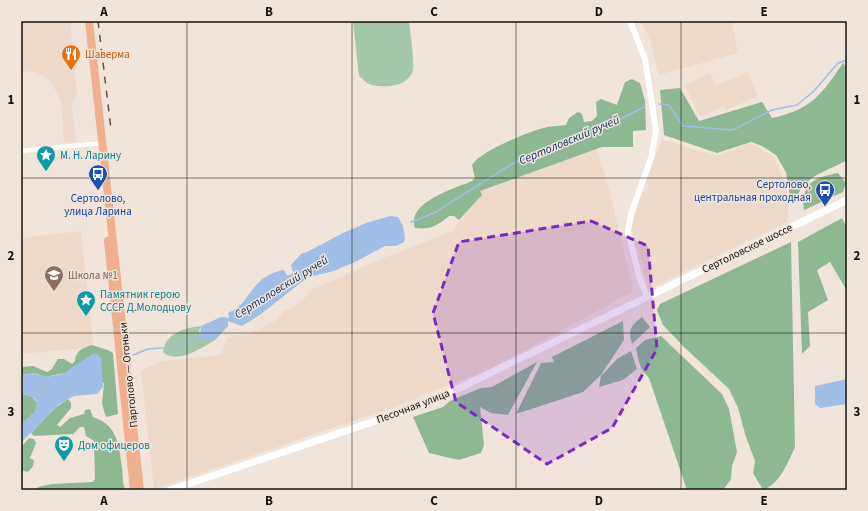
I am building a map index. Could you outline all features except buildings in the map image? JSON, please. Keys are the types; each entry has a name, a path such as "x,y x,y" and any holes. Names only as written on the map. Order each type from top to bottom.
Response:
{"main road":[{"name":"Парголово — Огоньки","path":"84,21 100,143 140,490"},
{"name":"Парголово — Огоньки","path":"90,21 100,143 134,490"},
{"name":"Сертоловское шоссе","path":"647,297 847,200"},
{"name":"Песочная улица","path":"170,490 408,410 436,399 647,297"}],"street":[{"path":"630,21 645,59 656,131 651,158 631,214 628,231 639,276 647,297"},
{"path":"21,151 100,143"}],"highlighted area":[{"path":"591,221 648,246 657,349 612,428 547,464 456,402 433,313 459,242"}],"shaded area":[{"path":"21,21 70,21 77,93 72,105 76,142 64,142 61,101 51,82 35,71 21,72"},
{"path":"641,21 732,21 738,53 659,75 649,37"},
{"path":"748,72 758,96 726,110 724,106 700,117 685,85 710,73 716,86"},
{"path":"662,139 716,156 751,143 775,158 789,197 787,222 651,288 648,288 643,270 644,266 642,260 640,259 630,229 642,192 647,190 648,184 645,183"},
{"path":"597,149 610,193 632,285 632,292 487,370 392,408 154,489 141,371 161,361 221,355 227,338 250,333 275,321 283,312 304,299 311,290 386,257 455,230 455,227 481,195 480,191"},
{"name":"Школа №1","path":"81,231 94,347 21,354 21,238"}],"green space":[{"path":"353,21 409,21 413,55 413,71 406,80 396,85 378,86 368,84 359,76"},
{"path":"843,63 847,68 847,160 812,178 801,189 797,197 790,196 786,172 776,155 762,146 751,142 717,153 664,135 660,90 680,88 699,121 762,102 772,118 797,110 814,99 829,84"},
{"path":"632,79 640,83 645,101 646,130 633,131 633,147 602,147 480,191 482,195 459,220 454,216 449,216 429,228 415,228 414,219 424,204 433,198 472,181 475,178 472,165 485,154 506,142 529,133 547,127 566,125 569,118 578,112 582,114 584,122 592,121 597,116 596,102 601,99 617,105 625,82"},
{"path":"838,173 846,183 843,192 804,210 804,194 811,183 822,177"},
{"path":"842,218 847,228 847,287 846,289 830,262 817,270 828,300 808,312 810,346 802,354 798,242"},
{"path":"791,242 795,447 779,478 763,490 753,473 755,461 746,437 738,408 729,389 663,325 657,310 660,304"},
{"path":"642,317 650,327 632,344 630,335 631,329"},
{"path":"623,321 624,340 601,375 583,392 516,414 541,363 554,362 552,357"},
{"path":"201,326 199,331 204,340 215,340 196,351 182,356 169,356 163,352 168,340 177,332"},
{"path":"661,336 722,394 729,409 737,452 732,466 731,479 723,490 687,490 649,378 641,368 636,348 645,340"},
{"path":"91,345 113,353 118,414 107,417 105,415 102,403 104,383 64,373 45,377 36,373 21,375 21,367 33,366 47,372 51,370 58,359 64,359 72,364 75,361 78,352"},
{"path":"631,351 637,369 623,380 599,387 601,376 617,359"},
{"path":"537,362 508,415 491,413 480,407 484,445 481,453 459,460 429,453 413,417 443,407 450,401 481,388 492,387"},
{"path":"21,394 30,396 37,403 35,412 21,424"},
{"path":"68,399 71,403 71,408 57,425 60,427 70,418 84,414 85,410 90,409 93,417 108,425 116,437 118,444 123,482 126,490 36,490 38,487 52,484 93,482 95,479 94,441 86,436 84,427 80,427 73,434 34,436 31,433 55,408"},
{"path":"29,438 34,439 36,443 30,458 34,460 33,466 28,472 21,470 21,447"}],"water":[{"path":"390,216 398,217 403,226 405,238 404,242 396,246 385,246 334,271 308,277 261,314 242,326 228,321 228,326 215,340 204,340 200,337 201,326 221,317 229,318 228,313 236,309 264,278 273,273 284,270 287,275 290,275 293,272 291,265 301,254 366,223"},
{"path":"94,353 101,357 103,387 97,394 74,396 59,404 21,443 21,424 35,412 37,403 34,398 21,394 21,375 36,373 45,377 58,375 64,373"},
{"path":"847,379 847,404 820,408 815,404 815,386"}],"waterway":[{"name":"Сертоловский ручей","path":"659,104 669,105 683,126 733,130 772,110 797,105 814,91 838,63 847,60"},
{"name":"Сертоловский ручей","path":"411,222 434,213 512,164 566,138 601,129 644,107"},
{"name":"Сертоловский ручей","path":"133,355 148,349 175,347 200,336"}],"railway":[{"path":"98,21 111,129"}],"place":[{"name":"Шаверма","path":"71,71"},
{"name":"М. Н. Ларину","path":"46,172"},
{"name":"Сертолово, улица Ларина","path":"98,191"},
{"name":"Сертолово, центральная проходная","path":"825,207"},
{"name":"Школа №1","path":"54,292"},
{"name":"Памятник герою СССР Д.Молодцову","path":"86,317"},
{"name":"Дом офицеров","path":"64,462"}]}
